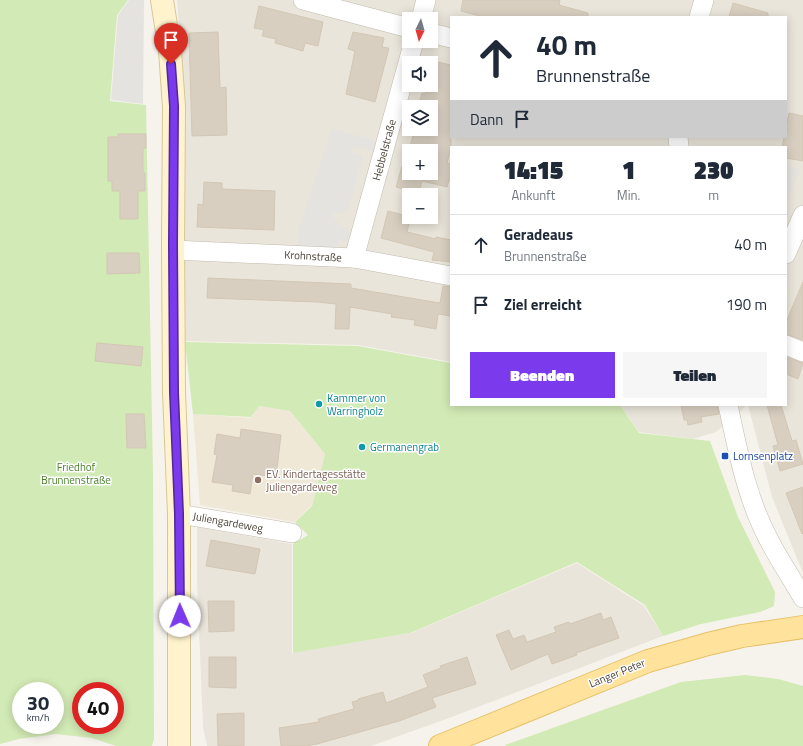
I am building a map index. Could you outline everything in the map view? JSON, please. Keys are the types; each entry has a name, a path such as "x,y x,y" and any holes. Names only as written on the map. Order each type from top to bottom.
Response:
{"main road":[{"name":"Langer Peter","path":"440,746 648,661 715,642 803,627"}],"street":[{"path":"162,0 170,51 174,106 174,392 179,514"},
{"path":"303,0 402,26"},
{"path":"422,12 426,0"},
{"path":"699,16 704,0"},
{"path":"438,35 450,38"},
{"name":"Hebbelstraße","path":"354,258 412,48"},
{"path":"787,252 803,216"},
{"name":"Krohnstraße","path":"173,250 354,258 450,276"},
{"path":"787,345 803,352"},
{"path":"729,407 739,458 755,508 770,542 803,598"},
{"name":"Juliengardeweg","path":"179,746 179,514 292,533"}],"shaded area":[{"path":"129,0 144,0 143,104 111,100 118,15"},
{"path":"177,0 803,0 803,573 772,497 748,406 787,406 787,146 450,146 450,362 358,345 184,341 185,112"},
{"path":"332,129 375,140 373,151 354,146 351,152 363,156 347,212 331,214 339,224 350,230 347,242 339,240 335,250 298,248 298,232"},
{"path":"787,166 800,169 787,202"},
{"name":"EV. Kindertagesstätte Juliengardeweg","path":"259,406 290,411 325,454 312,505 294,522 200,505 193,414 251,418"},
{"path":"621,406 746,406 716,432 693,439 639,432"},
{"path":"197,527 292,544 292,653 411,633 577,563 644,606 663,636 449,718 371,746 207,746 203,727 197,581"}],"green space":[{"name":"Friedhof Brunnenstraße","path":"0,0 128,0 117,15 110,101 146,105 153,474 154,739 152,746 116,746 92,738 56,734 19,739 0,744"},
{"path":"185,342 358,346 450,363 450,406 621,406 639,433 710,441 738,517 775,592 774,606 760,612 701,624 663,636 645,605 577,562 410,633 293,653 293,544 308,535 295,522 312,506 325,454 290,411 259,406 251,417 193,414"},
{"path":"745,675 778,679 803,686 803,746 505,745 681,682"}],"building":[{"path":"463,0 560,0 559,5 588,13 588,16 480,16 461,11"},
{"path":"733,3 768,13 768,16 729,16"},
{"path":"259,6 323,22 318,46 305,43 303,51 275,43 276,39 262,36 264,30 254,28"},
{"path":"218,32 220,88 226,87 227,135 192,136 189,33"},
{"path":"353,32 384,38 382,47 389,48 375,102 346,94 355,51 348,49"},
{"path":"438,62 450,65 451,146 447,163 450,164 450,180 447,187 422,181 420,188 402,189 396,187 402,166 402,180 438,180 438,144 411,144 413,136 438,136 438,100 420,100 422,93 425,94 426,92 438,92"},
{"path":"789,113 803,116 803,161 787,158 787,146 782,146 784,138 787,138 787,122"},
{"path":"118,134 146,134 146,148 143,148 145,191 138,191 138,219 120,219 120,191 112,191 112,181 108,181 108,137 118,137"},
{"path":"204,182 222,183 222,189 275,191 274,230 197,227 198,204 203,205"},
{"path":"388,211 402,215 402,224 409,224 407,232 436,239 436,237 450,240 450,262 432,260 434,252 381,238"},
{"path":"107,253 139,253 140,273 107,274"},
{"path":"208,278 351,284 351,288 440,303 443,286 450,287 450,316 438,314 436,329 414,325 415,320 391,317 392,314 350,307 349,329 335,329 336,304 207,298"},
{"path":"803,282 803,340 787,334 787,320"},
{"path":"97,343 143,347 141,366 95,361"},
{"path":"787,357 803,363 798,379 787,374"},
{"path":"681,406 717,406 719,414 701,417 702,422 688,425 687,420 684,420"},
{"path":"767,406 781,406 792,441 796,440 803,464 780,471 773,446 778,445"},
{"path":"126,414 144,414 146,448 127,448"},
{"path":"241,429 281,435 276,477 253,474 250,494 232,491 233,485 212,482 217,455 214,454 217,434 240,438"},
{"path":"803,487 803,533 802,534 786,493"},
{"path":"211,540 260,549 255,574 206,566"},
{"path":"208,601 234,601 234,631 209,632"},
{"path":"601,613 603,620 611,617 619,638 576,653 577,655 552,664 548,654 511,670 496,635 509,630 513,639 524,635 527,642 556,632 554,627 569,622 570,624"},
{"path":"209,657 236,657 236,688 209,687"},
{"path":"467,657 476,684 432,698 436,707 399,721 317,744 305,746 281,746 279,728 319,722 318,719 354,709 352,702 359,700 358,699 383,692 386,703 428,687 423,675 441,668 440,666"},
{"path":"244,713 244,746 218,746 217,714"}],"place":[{"name":"Kammer von Warringholz","path":"319,404"},
{"name":"Germanengrab","path":"362,447"},
{"name":"Lornsenplatz","path":"725,456"},
{"name":"EV. Kindertagesstätte Juliengardeweg","path":"258,480"}],"route":[{"path":"171,64 174,106 174,392 179,514 180,616"}]}
